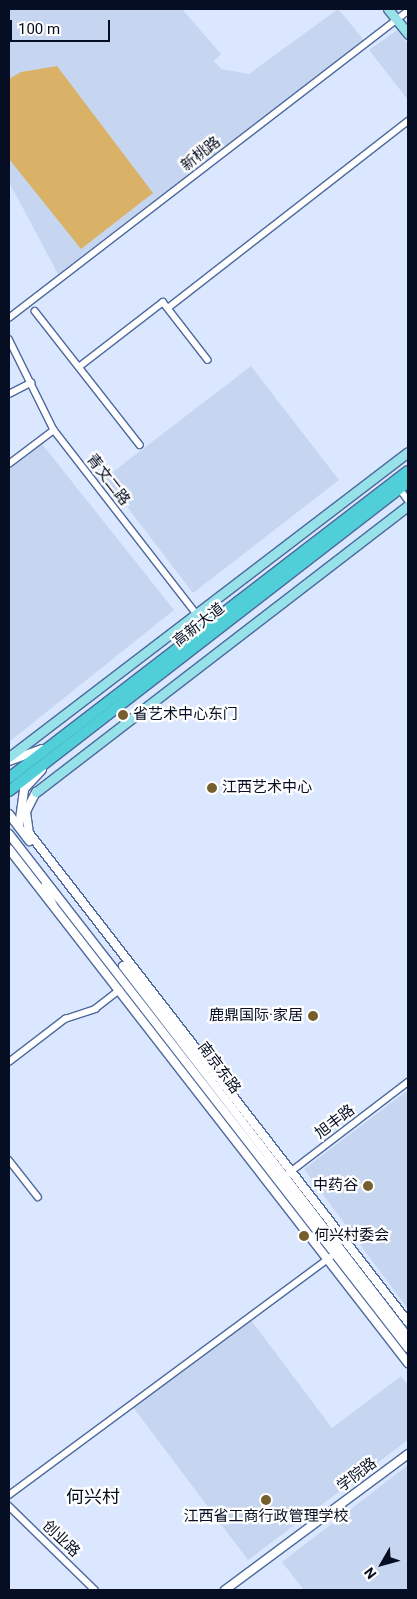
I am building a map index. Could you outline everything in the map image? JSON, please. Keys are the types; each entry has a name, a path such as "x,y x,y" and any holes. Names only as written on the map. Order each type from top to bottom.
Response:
{"highway":[{"name":"高新大道","path":"9,778 408,471"},
{"name":"高新大道","path":"9,792 404,486"}],"main road":[{"path":"388,9 408,34"},
{"path":"9,759 408,452"},
{"path":"36,792 408,506"}],"street":[{"name":"新桃路","path":"9,318 408,11"},
{"path":"168,308 408,121"},
{"path":"79,367 163,302 208,360"},
{"path":"35,311 140,445"},
{"name":"青文二路","path":"9,339 54,430 206,626"},
{"path":"9,394 31,383"},
{"path":"9,464 54,430"},
{"path":"404,486 408,500"},
{"path":"9,759 49,746"},
{"path":"19,828 24,790 55,756"},
{"path":"36,792 26,812 29,833 408,1322"},
{"name":"南京东路","path":"9,814 408,1337"},
{"name":"南京东路","path":"9,834 277,1182 331,1257 408,1348"},
{"path":"9,840 27,857"},
{"path":"9,849 331,1257 408,1363"},
{"path":"41,876 56,908"},
{"path":"9,1062 65,1020 95,1009 119,990"},
{"name":"旭丰路","path":"277,1182 408,1082"},
{"path":"9,1160 38,1197"},
{"path":"9,1495 331,1257"},
{"name":"学院路","path":"225,1590 408,1454"},
{"name":"创业路","path":"9,1506 95,1590"}],"shaded area":[{"path":"9,9 182,9 221,54 214,61 221,69 249,74 338,9 364,40 58,274 9,182"},
{"path":"397,30 408,44 408,100 369,50"},
{"path":"57,66 153,193 81,249 9,159 9,79 21,72"},
{"path":"251,366 339,480 193,593 105,478"},
{"path":"42,444 174,610 9,742 9,470"},
{"name":"中药谷","path":"408,1090 408,1309 304,1169"},
{"name":"江西省工商行政管理学校","path":"250,1319 332,1428 401,1376 408,1385 408,1440 248,1560 133,1407"},
{"path":"408,1465 408,1590 304,1590 282,1562"}],"place":[{"name":"省艺术中心东门","path":"123,715"},
{"name":"江西艺术中心","path":"212,788"},
{"name":"鹿鼎国际·家居","path":"313,1016"},
{"name":"中药谷","path":"368,1186"},
{"name":"何兴村委会","path":"304,1236"},
{"name":"江西省工商行政管理学校","path":"266,1500"}],"district":[{"name":"何兴村","path":"93,1497"}]}
